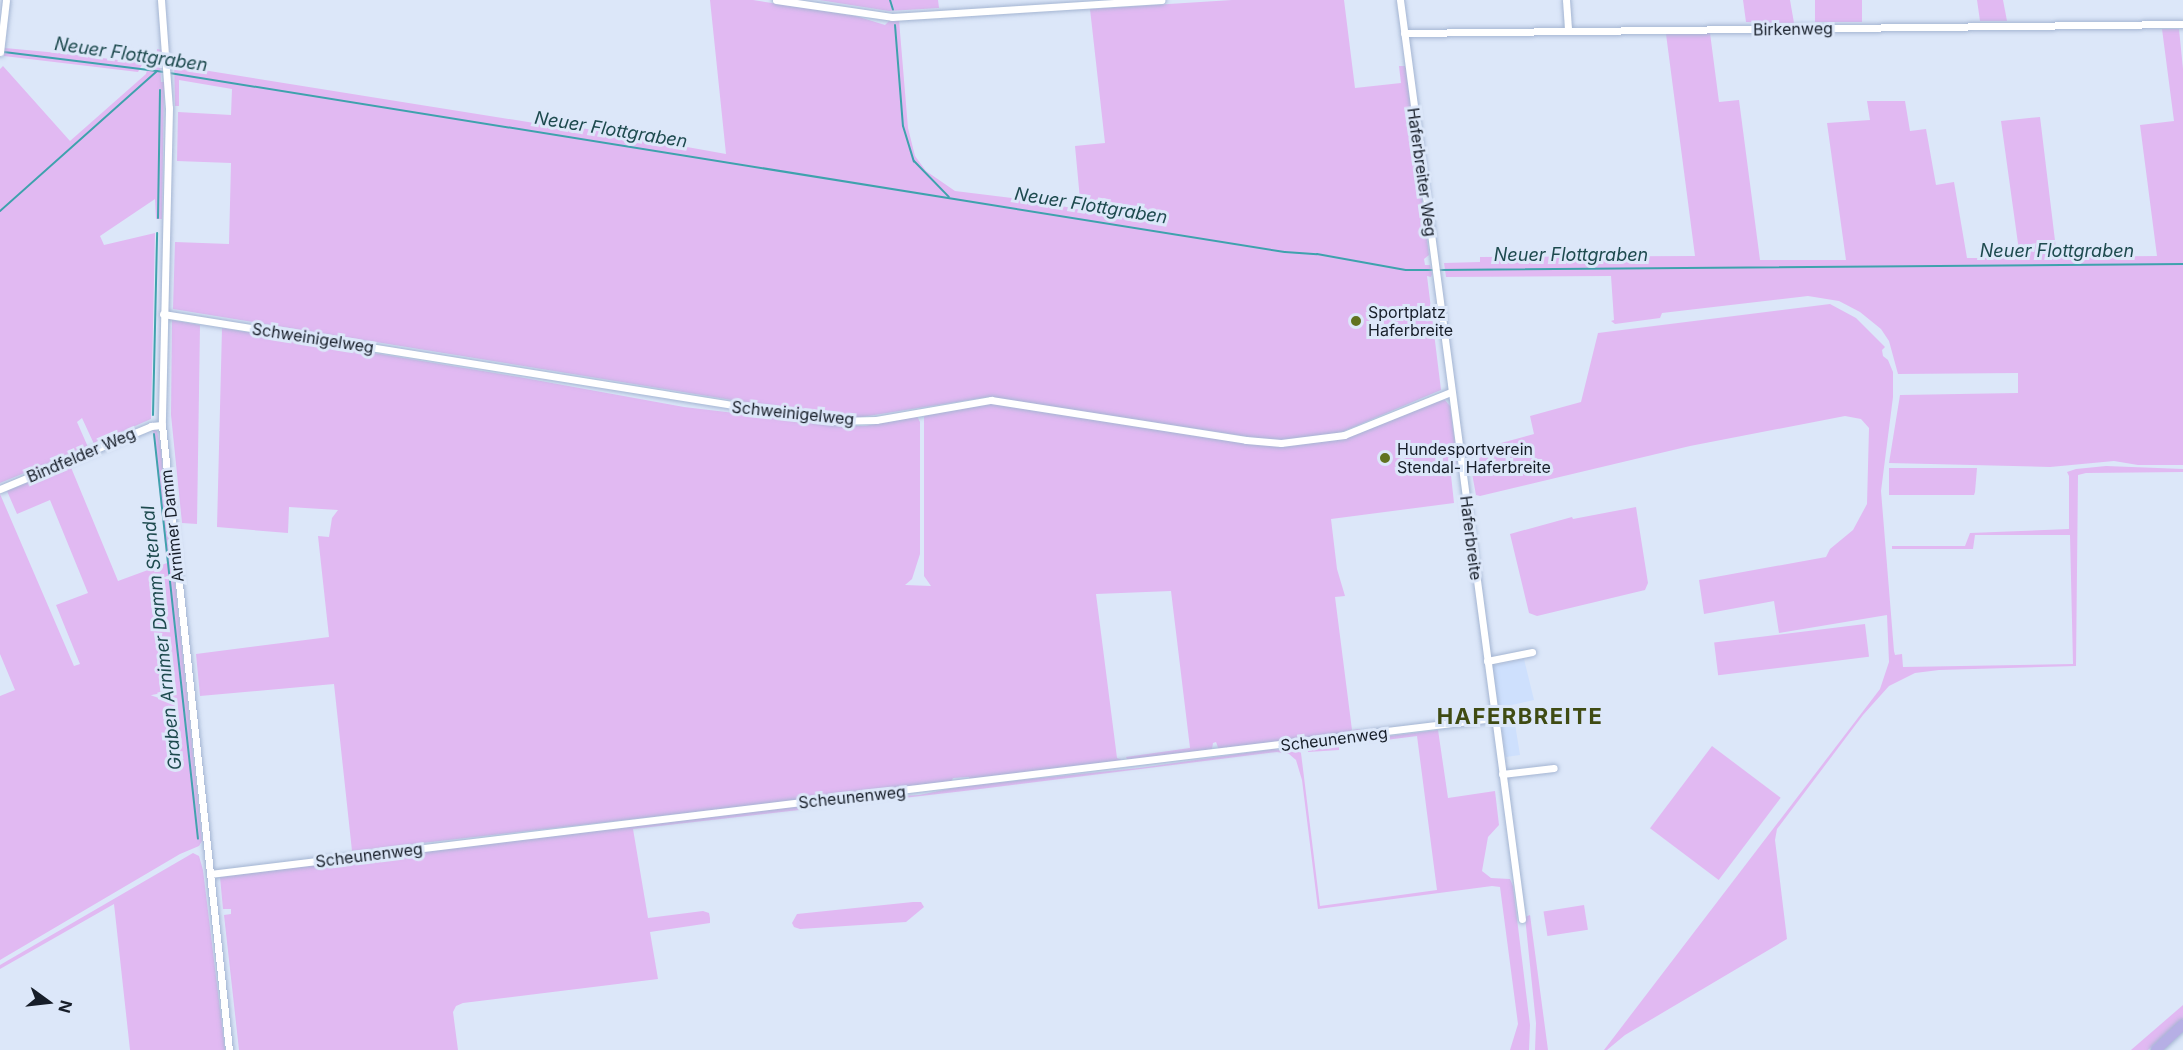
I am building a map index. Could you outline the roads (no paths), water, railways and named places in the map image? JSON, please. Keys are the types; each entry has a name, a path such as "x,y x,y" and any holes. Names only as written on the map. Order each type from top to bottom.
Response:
{"main road":[{"path":"2156,1050 2183,1025"}],"street":[{"path":"0,52 6,0"},
{"name":"Arnimer Damm","path":"161,0 168,81 162,425 229,1050"},
{"path":"776,0 892,17 1161,0"},
{"name":"Haferbreiter Weg","path":"1400,0 1446,344"},
{"path":"1566,0 1568,30"},
{"name":"Birkenweg","path":"1404,33 2183,24"},
{"name":"Schweinigelweg","path":"164,314 833,421 876,420 991,400 1246,440 1281,443 1344,435 1451,392"},
{"name":"Haferbreite","path":"1446,344 1522,919"},
{"name":"Bindfelder Weg","path":"0,489 151,426 162,425"},
{"path":"1487,661 1532,652"},
{"name":"Scheunenweg","path":"210,874 1494,718"},
{"path":"1502,774 1554,768"}],"waterway":[{"path":"890,0 893,10"},
{"path":"895,25 903,126 914,161 949,197"},
{"name":"Neuer Flottgraben","path":"4,52 157,71 1285,252 1317,254 1406,270 1433,270"},
{"path":"0,211 157,71"},
{"name":"Graben Arnimer Damm Stendal","path":"158,218 160,90"},
{"name":"Graben Arnimer Damm Stendal","path":"153,415 157,233"},
{"name":"Neuer Flottgraben","path":"1439,270 2183,264"},
{"name":"Graben Arnimer Damm Stendal","path":"154,434 198,839"}],"place":[{"name":"Sportplatz Haferbreite","path":"1356,321"},
{"name":"Hundesportverein Stendal- Haferbreite","path":"1385,458"}],"district":[{"name":"HAFERBREITE","path":"1520,717"}]}
